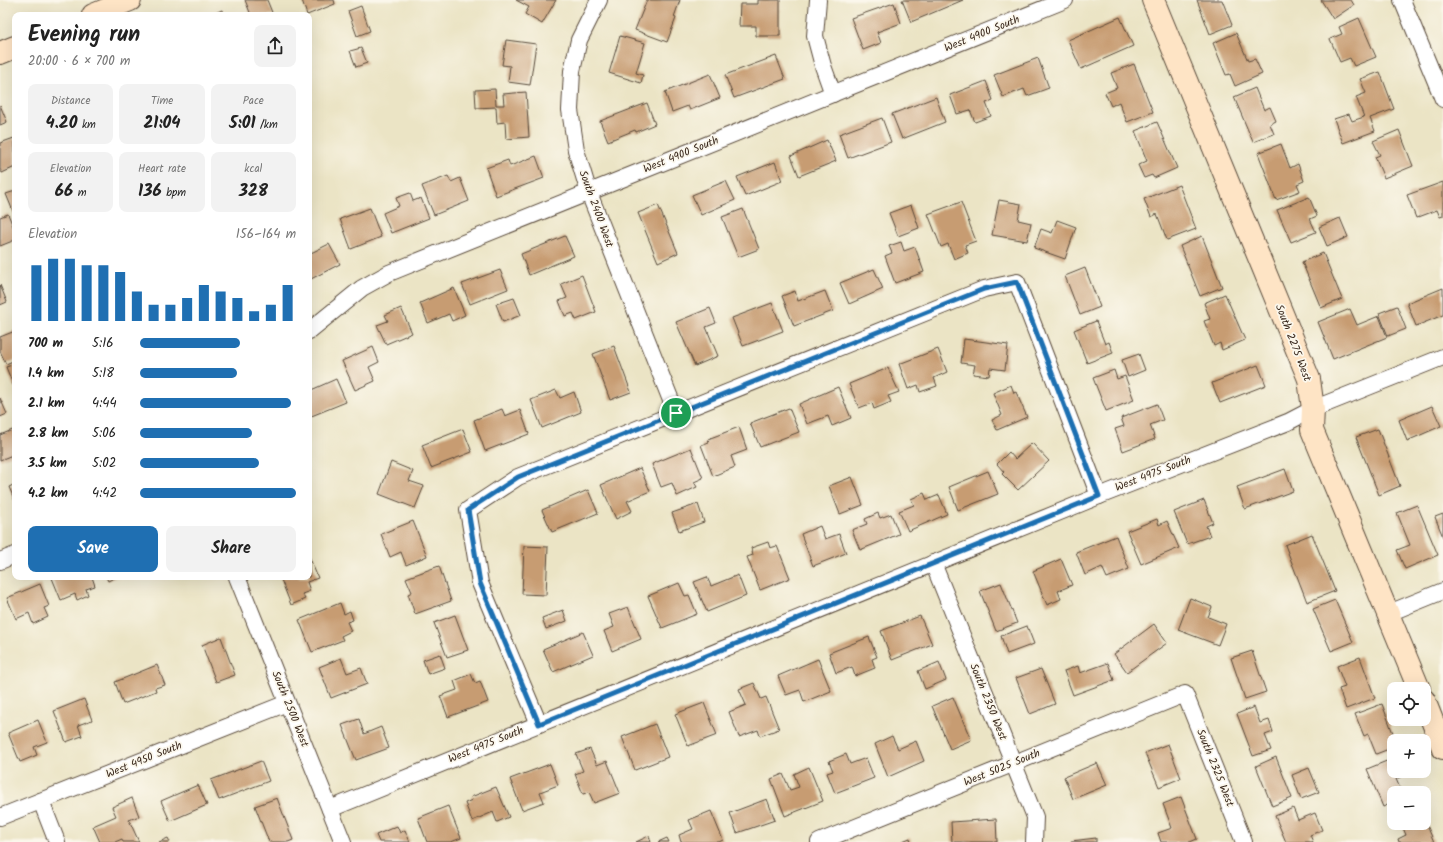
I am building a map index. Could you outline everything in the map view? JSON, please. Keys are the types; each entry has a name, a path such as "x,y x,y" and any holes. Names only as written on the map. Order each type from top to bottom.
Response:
{"street":[{"path":"100,12 130,0"},
{"name":"South 2400 West","path":"599,0 579,40 572,71 570,110 576,150 589,192 676,413"},
{"path":"818,0 815,36 823,66 833,94"},
{"name":"West 4900 South","path":"312,329 362,288 389,273 1065,0"},
{"name":"South 2275 West","path":"1153,0 1309,379 1313,409 1312,430 1389,613 1416,682"},
{"path":"1402,0 1443,99"},
{"path":"0,53 12,48"},
{"path":"539,724 480,583 468,510 518,477 984,289 1017,282 1099,496"},
{"name":"West 4975 South","path":"330,809 933,563 1288,422 1313,409 1443,357"},
{"name":"South 2350 West","path":"933,563 1035,817 1034,842"},
{"name":"South 2500 West","path":"238,580 343,842"},
{"path":"1389,613 1443,591"},
{"name":"West 5025 South","path":"819,842 1185,694"},
{"name":"South 2325 West","path":"1185,694 1244,842"},
{"name":"West 4950 South","path":"0,817 287,703"},
{"path":"1431,718 1443,748"},
{"path":"41,801 57,842"}],"building":[{"path":"245,0 267,0 272,12 250,12"},
{"path":"302,0 334,0 335,4 312,13 306,12"},
{"path":"516,0 556,0 542,24 525,14 529,7"},
{"path":"647,0 680,0 674,17 676,18 667,42 635,30"},
{"path":"758,0 780,0 780,36 756,36 756,26 739,26 740,4 758,4"},
{"path":"902,0 963,0 911,22"},
{"path":"1197,0 1222,0 1232,25 1210,34"},
{"path":"1321,0 1351,0 1354,5 1333,19"},
{"path":"894,3 901,23 877,32 881,43 863,50 851,18"},
{"path":"361,6 370,31 357,36 348,11"},
{"path":"1120,17 1133,46 1081,69 1068,40"},
{"path":"1359,18 1376,57 1354,66 1350,58 1340,62 1330,39 1342,34 1339,27"},
{"path":"1236,33 1248,61 1255,59 1262,74 1235,86 1230,74 1226,75 1213,43"},
{"path":"620,36 645,43 636,73 643,75 641,83 609,73"},
{"path":"506,40 536,44 530,85 508,82 510,66 502,65"},
{"path":"361,48 367,63 356,67 350,51"},
{"path":"776,56 785,79 734,98 725,75"},
{"path":"1038,58 1049,88 1027,96 1024,89 1003,97 994,75"},
{"path":"1134,64 1153,112 1127,122 1119,102 1111,106 1105,93 1117,88 1111,73"},
{"path":"1380,72 1394,109 1370,118 1375,131 1343,143 1334,119 1349,114 1352,121 1364,117 1356,97 1366,93 1360,79"},
{"path":"710,74 720,98 690,110 688,106 672,112 665,92"},
{"path":"986,81 993,100 986,103 991,116 975,122 970,110 957,114 950,95"},
{"path":"1255,88 1264,110 1270,107 1276,121 1270,124 1274,134 1253,142 1234,97"},
{"path":"495,89 496,105 504,105 503,94 526,92 529,137 506,139 505,122 497,123 496,107 476,108 475,90"},
{"path":"936,97 945,122 902,139 892,114"},
{"path":"647,103 655,124 608,141 600,121"},
{"path":"0,105 7,122 0,125"},
{"path":"882,118 891,142 848,158 839,134"},
{"path":"1157,122 1177,168 1154,178 1152,175 1144,178 1138,165 1147,161 1135,131"},
{"path":"1399,130 1413,166 1384,178 1375,157 1380,155 1373,141"},
{"path":"12,139 12,168 2,173 0,169 0,143"},
{"path":"827,140 836,161 799,176 791,156"},
{"path":"1281,144 1290,168 1298,164 1304,181 1297,184 1300,191 1276,200 1258,153"},
{"path":"536,156 544,178 496,196 486,168 508,160 510,166"},
{"path":"775,162 782,181 745,196 737,177"},
{"path":"448,176 451,182 460,178 469,201 434,215 422,186"},
{"path":"726,181 735,200 701,215 692,195"},
{"path":"1443,182 1443,216 1440,217 1437,210 1416,218 1407,195"},
{"path":"1179,185 1196,229 1167,240 1157,214 1151,217 1144,199"},
{"path":"12,192 12,209 6,194"},
{"path":"410,193 413,201 421,198 429,218 391,233 383,213 399,206 396,198"},
{"path":"1309,197 1317,216 1310,219 1316,232 1291,242 1277,210"},
{"path":"999,200 1021,204 1018,220 1031,223 1027,241 992,235"},
{"path":"961,202 976,241 965,245 968,253 954,259 948,244 941,247 928,214"},
{"path":"658,205 678,253 658,262 638,213"},
{"path":"911,205 919,228 898,236 889,213"},
{"path":"370,208 381,237 351,249 340,219"},
{"path":"743,209 759,249 738,257 722,217"},
{"path":"8,214 12,224 12,241 0,246 0,217"},
{"path":"1340,218 1348,237 1327,246 1319,227"},
{"path":"1057,220 1076,227 1065,259 1034,248 1041,229 1052,233"},
{"path":"565,236 574,256 529,275 521,254"},
{"path":"1202,236 1222,287 1200,296 1180,246"},
{"path":"901,242 904,251 915,247 924,272 895,283 885,256 892,253 889,246"},
{"path":"329,244 340,264 312,278 312,252"},
{"path":"1323,253 1342,299 1321,308 1302,262"},
{"path":"1085,268 1100,307 1080,315 1065,276"},
{"path":"874,269 883,289 849,304 840,283"},
{"path":"500,270 508,289 470,304 462,284"},
{"path":"582,275 596,312 576,320 573,313 565,316 559,301 567,298 561,284"},
{"path":"0,285 7,302 0,305"},
{"path":"454,288 465,315 452,321 449,314 428,323 420,303"},
{"path":"1443,288 1443,315 1416,326 1407,303"},
{"path":"795,291 798,301 825,291 833,311 794,326 782,296"},
{"path":"1225,294 1245,340 1222,350 1220,343 1214,346 1204,321 1210,319 1204,303"},
{"path":"514,298 521,315 503,322 496,304"},
{"path":"772,303 783,331 743,346 732,318"},
{"path":"1397,306 1406,329 1388,336 1379,313"},
{"path":"401,308 412,333 386,344 377,325 388,321 385,315"},
{"path":"710,308 716,323 706,327 718,356 695,366 676,322"},
{"path":"1350,309 1357,325 1379,316 1387,337 1333,359 1318,322"},
{"path":"1096,321 1105,344 1109,342 1113,353 1087,363 1074,330"},
{"path":"12,332 12,361 6,364 0,351 0,337"},
{"path":"964,339 1008,345 1005,370 990,368 989,376 973,374 975,365 961,363"},
{"path":"614,346 631,392 610,400 593,354"},
{"path":"373,347 379,362 369,367 375,381 355,390 342,361"},
{"path":"938,349 947,372 934,378 937,386 920,392 918,385 908,389 899,364"},
{"path":"1139,354 1145,370 1128,377 1122,360"},
{"path":"12,365 12,382 6,367"},
{"path":"1258,365 1266,385 1220,403 1212,383"},
{"path":"888,368 899,392 888,396 891,402 874,409 872,403 859,408 849,384"},
{"path":"1114,370 1117,379 1125,376 1134,400 1106,411 1093,378"},
{"path":"336,379 346,402 312,416 312,390"},
{"path":"1011,385 1014,393 1016,392 1027,417 997,430 992,420 1002,415 993,393"},
{"path":"838,387 851,418 832,426 828,416 807,424 799,404"},
{"path":"556,390 560,398 574,392 581,412 542,428 531,400"},
{"path":"0,398 7,414 0,417"},
{"path":"1157,404 1163,420 1150,425 1155,439 1123,451 1115,429 1124,426 1121,418"},
{"path":"1432,406 1441,426 1407,441 1399,420"},
{"path":"789,408 799,432 760,447 750,423"},
{"path":"502,409 505,416 520,410 529,434 485,451 474,420"},
{"path":"739,427 747,450 731,456 735,467 713,476 701,445 709,442 708,439"},
{"path":"463,429 472,452 431,468 422,445"},
{"path":"1378,429 1400,486 1379,495 1356,437"},
{"path":"12,430 12,455 0,460 0,435"},
{"path":"1032,443 1049,461 1018,490 1002,474 1004,472 997,464 1009,452 1015,459"},
{"path":"691,448 703,478 694,482 697,487 677,496 672,483 661,487 652,464"},
{"path":"391,462 413,471 409,481 424,486 415,508 379,494"},
{"path":"640,468 650,491 627,501 632,511 616,519 601,485"},
{"path":"1285,469 1293,491 1245,509 1237,487"},
{"path":"988,471 998,494 958,510 949,487"},
{"path":"852,477 863,505 840,514 829,486"},
{"path":"12,486 12,494 9,487"},
{"path":"588,490 598,513 552,532 542,510"},
{"path":"924,493 927,500 939,495 947,514 908,531 899,511 914,505 911,499"},
{"path":"1204,500 1213,523 1206,526 1210,536 1187,544 1174,512"},
{"path":"698,504 704,522 679,531 672,513"},
{"path":"1417,505 1438,555 1405,569 1397,550 1410,545 1397,513"},
{"path":"878,513 880,518 891,514 899,534 860,550 852,530 867,524 865,519"},
{"path":"1443,514 1443,537 1435,517"},
{"path":"1157,519 1159,525 1167,521 1179,548 1141,564 1127,531"},
{"path":"413,521 427,556 406,565 401,552 390,557 381,534"},
{"path":"820,526 825,539 839,534 846,553 813,566 801,534"},
{"path":"1312,534 1335,591 1307,602 1285,545"},
{"path":"1116,536 1129,569 1107,578 1102,567 1085,575 1076,552"},
{"path":"768,542 770,548 777,546 790,578 760,590 747,557 753,555 751,548"},
{"path":"524,546 548,547 546,595 522,594"},
{"path":"1061,559 1072,585 1058,591 1061,599 1047,605 1033,571"},
{"path":"312,563 318,578 307,582 310,591 302,594 305,599 291,605 281,580 312,580"},
{"path":"439,566 451,601 415,614 408,594 412,592 406,578"},
{"path":"738,575 746,596 707,612 694,582 707,577 711,586"},
{"path":"53,580 93,580 95,586 86,589 88,595 77,600 75,594 61,600"},
{"path":"679,583 685,596 689,595 697,614 662,628 648,596"},
{"path":"1001,583 1017,623 996,631 980,591"},
{"path":"40,584 49,606 44,608 48,617 33,624 29,613 16,619 7,598"},
{"path":"1190,598 1212,607 1208,617 1226,624 1218,645 1178,630"},
{"path":"1335,600 1353,642 1331,651 1313,609"},
{"path":"340,603 344,614 350,611 353,620 347,622 351,631 341,636 343,640 312,652 299,620"},
{"path":"628,607 641,639 612,651 604,631 614,627 609,614"},
{"path":"563,610 567,621 546,629 542,618"},
{"path":"455,615 468,650 447,657 434,623"},
{"path":"920,616 932,644 892,660 881,631"},
{"path":"1154,624 1167,643 1127,672 1114,654"},
{"path":"1027,626 1034,644 1007,654 1001,636"},
{"path":"583,632 593,655 553,672 543,649"},
{"path":"221,637 235,675 216,682 202,645"},
{"path":"869,637 877,657 872,659 875,668 855,676 852,667 836,673 829,653"},
{"path":"1252,651 1266,692 1245,699 1231,658"},
{"path":"440,654 445,668 428,674 423,660"},
{"path":"1360,657 1375,698 1346,709 1339,689 1345,687 1337,666"},
{"path":"341,658 347,673 361,668 367,684 331,698 319,667"},
{"path":"818,659 831,691 804,702 800,690 786,695 778,676"},
{"path":"939,662 946,680 925,689 918,671"},
{"path":"1108,663 1114,680 1073,695 1064,671 1078,666 1080,673"},
{"path":"157,665 165,685 155,688 156,691 123,704 115,682"},
{"path":"1041,669 1055,704 1030,714 1016,678"},
{"path":"471,674 475,683 480,681 488,702 448,717 440,696 457,690 454,681"},
{"path":"754,683 761,699 766,697 779,729 760,736 758,730 739,737 729,712 746,705 739,689"},
{"path":"953,697 971,740 950,749 932,706"},
{"path":"84,699 92,720 78,725 82,736 66,742 54,711"},
{"path":"704,703 717,735 688,746 675,714"},
{"path":"1382,704 1387,717 1387,726 1390,726 1393,734 1387,734 1387,750 1376,754 1368,734 1364,736 1355,714"},
{"path":"1254,707 1260,723 1269,720 1273,732 1265,735 1271,750 1253,756 1237,714"},
{"path":"359,719 364,734 381,727 389,748 356,760 342,725"},
{"path":"38,720 47,742 34,747 37,755 20,762 8,733"},
{"path":"655,724 668,757 635,770 622,737"},
{"path":"892,736 898,749 916,741 924,761 888,777 875,744"},
{"path":"1168,744 1181,778 1159,787 1145,753"},
{"path":"590,749 597,765 607,761 620,793 594,803 589,792 583,794 575,774 583,771 576,754"},
{"path":"846,754 850,764 866,758 874,778 835,793 827,773 833,771 829,761"},
{"path":"1276,757 1292,798 1272,806 1256,766"},
{"path":"261,761 269,781 219,800 211,780"},
{"path":"1387,761 1387,778 1398,778 1396,779 1399,786 1387,786 1387,805 1383,807 1367,769"},
{"path":"1097,763 1107,785 1073,799 1064,777"},
{"path":"550,764 558,785 540,792 544,802 522,810 510,779"},
{"path":"809,767 823,801 785,816 771,779 783,774 790,790 799,787 794,774"},
{"path":"1309,768 1319,792 1301,799 1292,775"},
{"path":"198,785 207,805 170,821 161,801"},
{"path":"496,787 509,817 497,822 493,812 472,821 465,803 472,800 471,797"},
{"path":"1181,797 1197,839 1190,842 1161,842 1158,833 1172,828 1163,804"},
{"path":"132,798 139,816 129,820 139,842 123,842 122,839 115,842 100,842 93,826 116,816 112,807"},
{"path":"277,798 293,840 288,842 269,842 255,806"},
{"path":"767,799 775,820 737,833 730,813"},
{"path":"448,806 461,838 451,842 427,842 418,818"},
{"path":"1293,808 1298,820 1315,813 1322,830 1310,835 1313,842 1286,842 1275,816"},
{"path":"711,811 723,840 719,842 681,842 679,835 693,829 689,820"},
{"path":"996,819 997,842 952,842 951,822"},
{"path":"397,826 400,833 405,830 410,842 379,842 376,835"},
{"path":"1404,830 1429,830 1434,842 1399,842 1398,839 1406,835"},
{"path":"649,836 651,842 636,842"},
{"path":"168,838 170,842 159,842"},
{"path":"667,838 669,842 658,842"},
{"path":"910,838 911,842 900,842"},
{"path":"1096,838 1096,842 1071,842 1071,841"}],"route":[{"path":"1017,282 1099,496 539,724 480,583 468,510 518,477 676,413 984,289 1017,282"}]}
